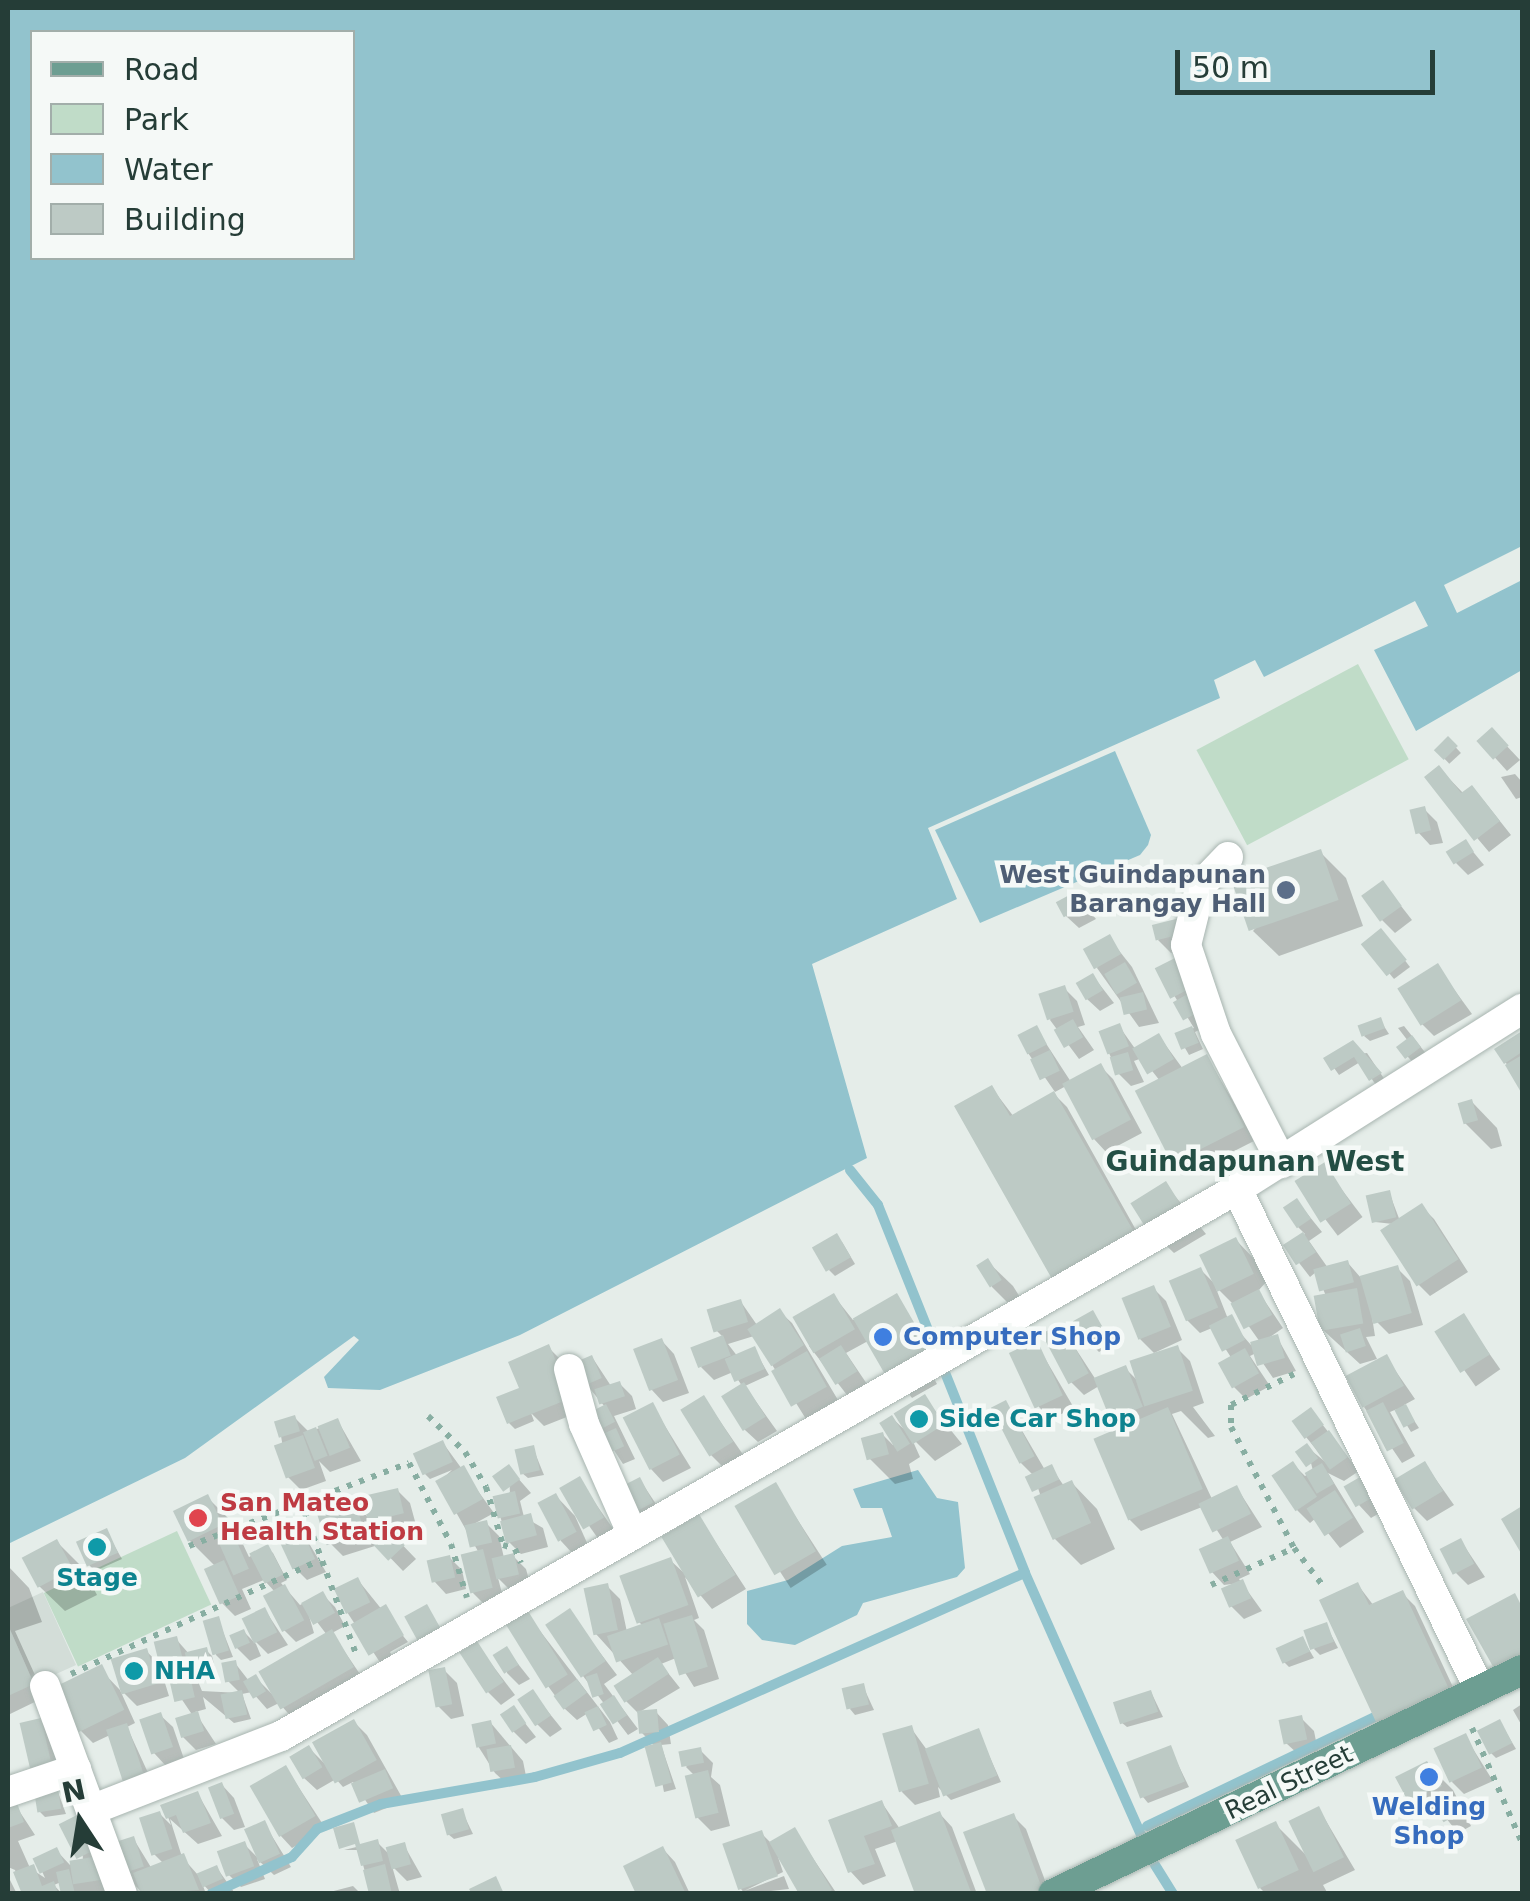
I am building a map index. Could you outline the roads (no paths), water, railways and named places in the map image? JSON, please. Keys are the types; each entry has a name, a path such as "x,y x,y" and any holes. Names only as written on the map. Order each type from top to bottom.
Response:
{"main road":[{"name":"Real Street","path":"1053,1894 1522,1670"}],"street":[{"path":"1228,857 1201,884 1186,944 1216,1034 1282,1163"},
{"path":"91,1810 241,1754 371,1684 944,1360 1282,1163 1522,1009"},
{"path":"1237,1189 1318,1363 1480,1690"},
{"path":"568,1369 584,1424 634,1535"},
{"path":"45,1686 122,1894"},
{"path":"8,1792 76,1769"}],"water":[{"path":"8,8 1522,8 1522,546 1444,585 1457,613 1522,580 1522,670 1416,731 1374,650 1428,626 1415,601 1264,677 1255,660 1214,680 1220,698 928,828 957,899 812,964 867,1158 520,1335 380,1390 328,1388 324,1377 359,1340 354,1336 185,1458 8,1544"},
{"path":"1115,751 1151,835 1148,845 1140,855 980,923 935,830"},
{"path":"918,1470 937,1498 958,1502 965,1568 957,1577 863,1603 857,1615 795,1645 762,1640 747,1624 747,1591 788,1580 842,1546 892,1537 882,1508 861,1508 853,1489"}],"waterway":[{"path":"850,1170 878,1205 1025,1573 1141,1835"},
{"path":"211,1894 292,1857 317,1829 381,1804 535,1777 620,1753 1025,1573"},
{"path":"1147,1826 1385,1712"},
{"path":"1155,1865 1173,1894"}],"place":[{"name":"West Guindapunan Barangay Hall","path":"1286,890"},
{"name":"Computer Shop","path":"883,1337"},
{"name":"Side Car Shop","path":"919,1419"},
{"name":"San Mateo Health Station","path":"198,1518"},
{"name":"Stage","path":"97,1547"},
{"name":"NHA","path":"134,1671"},
{"name":"Welding Shop","path":"1429,1777"}],"district":[{"name":"Guindapunan West","path":"1255,1162"}]}
